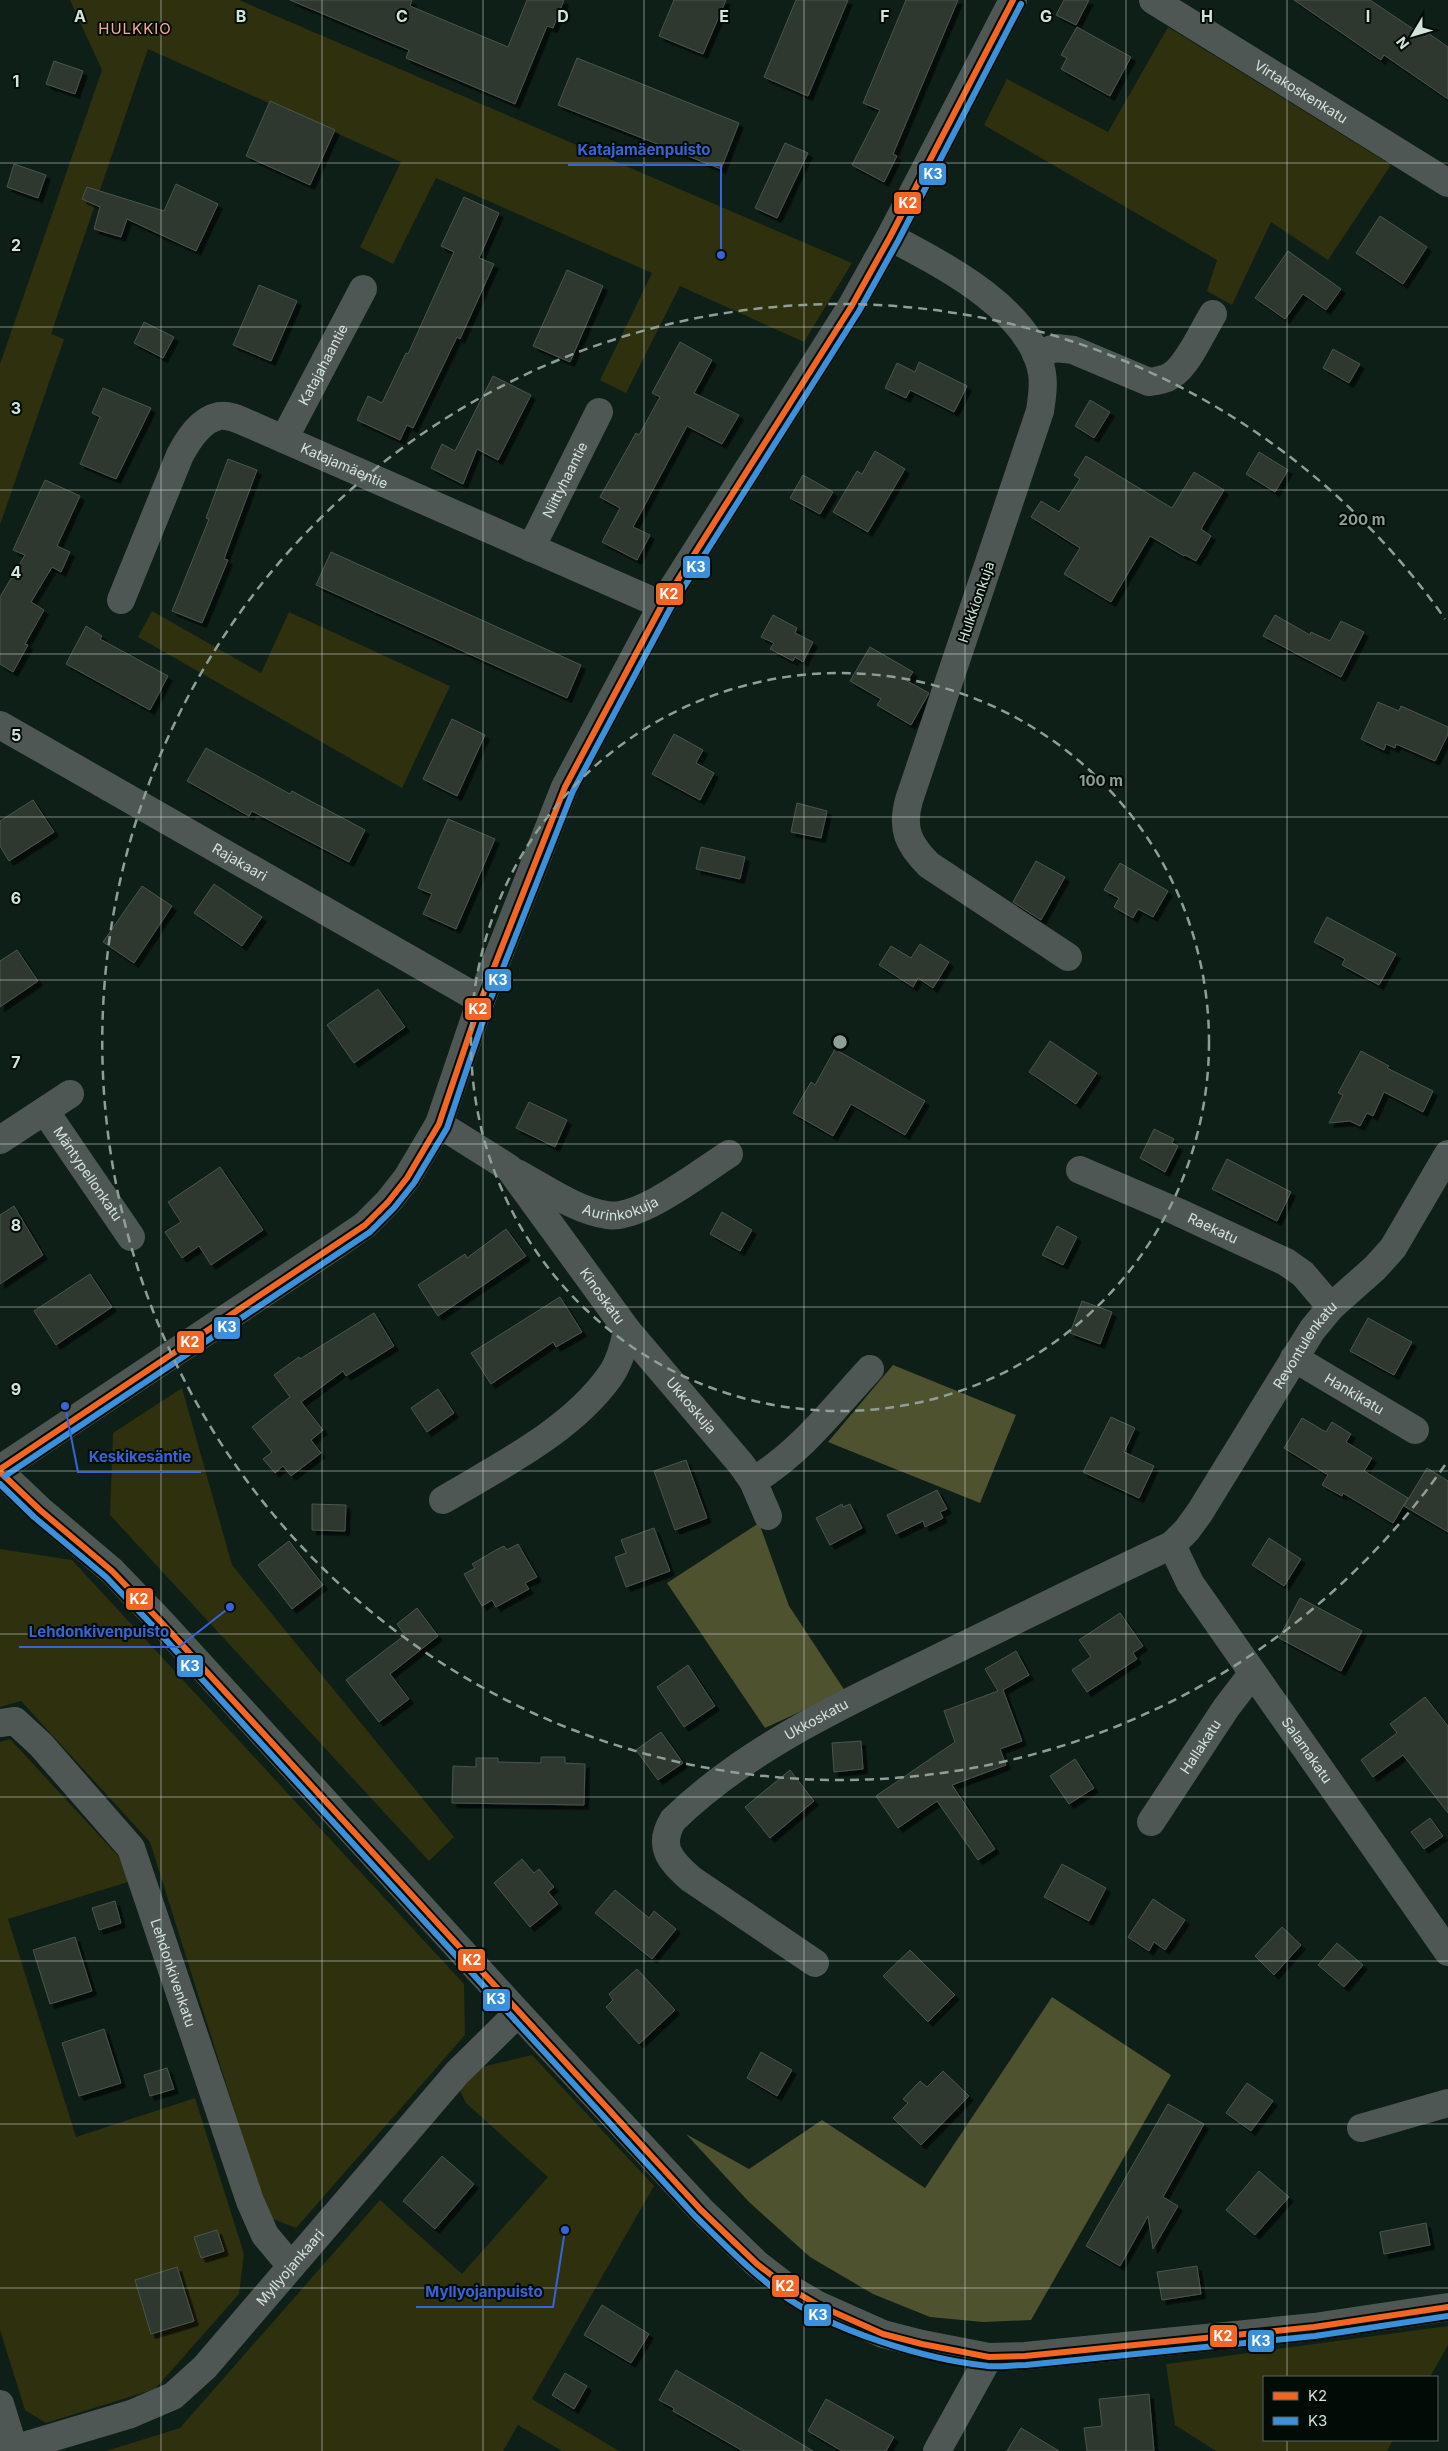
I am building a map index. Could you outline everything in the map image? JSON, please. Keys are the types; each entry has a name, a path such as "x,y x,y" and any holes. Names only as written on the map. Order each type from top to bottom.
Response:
{"street":[{"path":"1013,0 890,238 851,307 662,605 565,787 481,1000 439,1124 407,1178 388,1202 365,1225 0,1470 40,1510 112,1572 155,1616 518,2014 707,2216 757,2264 788,2287 850,2321 883,2334 922,2344 989,2356 1024,2356 1314,2327 1448,2307"},
{"name":"Virtakoskenkatu","path":"1153,0 1448,183"},
{"name":"Hulkkionkuja","path":"890,238 960,274 977,287 1012,320 1036,354 1042,372 1043,391 1040,411 904,817 908,836 915,852 929,865 1068,957"},
{"name":"Katajahaantie","path":"284,440 363,289"},
{"path":"1036,354 1056,348 1073,350 1143,380 1150,382 1162,380 1173,374 1182,365 1213,314"},
{"name":"Niittyhaantie","path":"531,548 599,412"},
{"name":"Katajamäentie","path":"121,600 180,454 189,439 202,425 220,416 236,419 662,605"},
{"name":"Rajakaari","path":"0,724 481,1000"},
{"path":"0,1140 70,1094"},
{"name":"Mäntypellonkatu","path":"45,1111 131,1237"},
{"name":"Kinoskatu","path":"439,1124 509,1168 628,1330 622,1353 611,1376 591,1398 528,1450 443,1500"},
{"name":"Aurinkokuja","path":"509,1168 584,1209 609,1216 633,1212 660,1199 729,1154"},
{"name":"Revontulenkatu","path":"1172,1545 1188,1530 1200,1512 1312,1330 1331,1307 1375,1268 1393,1248 1448,1154"},
{"name":"Raekatu","path":"1080,1170 1178,1212 1286,1262 1303,1274 1331,1307"},
{"name":"Ukkoskuja","path":"628,1330 753,1481 768,1516"},
{"name":"Hankikatu","path":"1294,1358 1414,1430"},
{"path":"753,1481 776,1466 798,1447 870,1369"},
{"name":"Salamakatu","path":"1172,1545 1190,1583 1448,1952"},
{"name":"Ukkoskatu","path":"814,1963 699,1884 679,1868 670,1858 665,1843 666,1830 673,1820 757,1753 780,1738 861,1696 1172,1545"},
{"name":"Hallakatu","path":"1151,1822 1226,1708 1252,1674"},
{"name":"Lehdonkivenkatu","path":"0,1723 15,1721 41,1745 131,1848 250,2201 266,2236 291,2266"},
{"name":"Myllyojankaari","path":"0,2404 14,2449 131,2414 173,2396 205,2367 457,2072 518,2014"},
{"path":"1362,2128 1448,2103"},
{"path":"937,2451 989,2356"}],"green space":[{"path":"70,0 239,0 852,263 804,342 680,286 626,393 600,380 652,273 436,178 393,264 360,247 401,162 148,49 51,334 64,339 0,525 0,364 102,70"},
{"path":"1168,27 1391,165 1328,260 1271,222 1232,305 1207,291 1217,260 984,125 1007,79 1108,132"},
{"path":"152,611 261,673 289,612 450,686 402,788 138,637"},
{"path":"893,1365 1016,1415 980,1503 828,1442"},
{"path":"182,1388 232,1565 454,1837 429,1861 110,1515 113,1433"},
{"path":"759,1523 789,1606 845,1691 765,1728 667,1583"},
{"path":"0,1549 72,1560 464,1984 465,2035 296,2228 268,2217 150,1842 21,1701 0,1707"},
{"path":"10,1739 121,1859 128,1882 8,1919 76,2137 195,2098 244,2254 239,2294 155,2389 46,2423 25,2410 0,2330 0,1742"},
{"path":"1052,1997 1171,2075 1031,2320 983,2322 930,2317 873,2294 810,2257 749,2202 686,2134 749,2169 822,2120 925,2188"},
{"path":"532,2055 654,2186 532,2399 619,2451 562,2451 518,2425 503,2451 106,2451 180,2428 380,2200 462,2274 548,2177 466,2103 453,2077 457,2073"},
{"path":"1448,2326 1448,2345 1431,2376 1263,2376 1263,2441 1392,2441 1387,2451 1216,2451 1175,2425 1166,2364"}],"building":[{"path":"290,0 412,0 410,6 508,47 527,0 564,0 553,28 547,26 515,104 406,58 409,50"},
{"path":"674,0 726,0 703,54 659,36"},
{"path":"796,0 848,0 808,96 764,77"},
{"path":"906,0 958,0 893,154 897,156 884,182 852,165 880,110 863,103"},
{"path":"1064,0 1089,0 1076,25 1056,15"},
{"path":"1294,0 1370,0 1425,37 1428,33 1448,47 1448,99 1384,55 1381,60"},
{"path":"1077,27 1131,57 1110,96 1061,69 1067,58 1061,55"},
{"path":"577,58 739,123 721,169 558,105"},
{"path":"54,61 83,71 75,94 46,84"},
{"path":"270,101 335,130 310,185 246,156"},
{"path":"785,143 808,153 777,218 755,208"},
{"path":"14,164 46,175 38,198 7,187"},
{"path":"176,184 218,204 196,251 127,219 121,237 94,229 100,207 82,199 87,187 164,211"},
{"path":"464,197 499,213 479,258 494,264 460,339 457,337 413,428 407,425 400,440 357,420 368,396 382,403 406,353 408,354 454,252 441,246"},
{"path":"1380,216 1427,247 1403,284 1356,253"},
{"path":"1288,251 1341,289 1326,310 1303,294 1285,319 1255,298"},
{"path":"567,270 603,286 570,362 533,346"},
{"path":"259,285 297,301 271,361 233,345"},
{"path":"144,322 174,337 163,358 134,343"},
{"path":"680,342 712,360 694,393 739,415 722,444 687,426 633,527 650,535 637,560 602,542 620,508 600,497 636,433 639,435 660,397 652,393"},
{"path":"1333,349 1360,364 1349,383 1323,368"},
{"path":"919,362 967,386 954,412 910,390 906,398 885,388 897,363 915,372"},
{"path":"493,376 531,395 498,460 477,449 463,484 431,468 442,444 455,451"},
{"path":"103,388 151,408 116,479 80,464 100,417 92,413"},
{"path":"1090,400 1110,412 1094,438 1075,426"},
{"path":"875,451 905,469 868,532 833,512 857,471 862,474"},
{"path":"1259,452 1288,470 1275,492 1246,474"},
{"path":"1086,456 1172,508 1194,472 1224,490 1201,529 1211,536 1196,561 1150,536 1111,602 1064,574 1080,548 1031,517 1041,501 1059,512 1080,479 1074,475"},
{"path":"228,459 257,470 224,559 228,560 202,623 172,611 209,519 206,518"},
{"path":"803,475 833,492 820,514 790,498"},
{"path":"45,480 80,496 57,546 70,552 61,572 52,567 31,602 44,610 25,644 28,645 13,672 0,664 0,597 25,555 13,550"},
{"path":"331,552 581,665 567,698 316,585"},
{"path":"773,615 797,628 795,633 813,642 803,662 795,657 793,661 770,649 774,643 761,637"},
{"path":"1275,615 1310,635 1311,632 1330,641 1341,621 1364,632 1341,677 1263,636"},
{"path":"86,626 102,636 100,639 168,676 150,710 66,664"},
{"path":"870,647 913,672 907,681 929,693 911,725 877,705 881,699 850,681"},
{"path":"1378,702 1399,711 1401,706 1448,727 1448,734 1435,761 1396,744 1395,748 1386,744 1384,750 1361,739"},
{"path":"452,719 485,735 457,796 423,779"},
{"path":"674,734 703,750 696,763 714,773 700,800 652,774"},
{"path":"206,748 290,794 292,791 365,830 349,862 252,811 249,816 187,781"},
{"path":"33,800 54,832 9,861 0,846 0,821"},
{"path":"797,803 827,811 821,838 791,832"},
{"path":"448,819 495,839 456,929 423,914 432,894 418,888"},
{"path":"701,847 745,857 740,879 696,869"},
{"path":"1036,861 1065,877 1041,920 1013,902"},
{"path":"1120,863 1168,891 1153,917 1138,909 1133,918 1114,907 1119,898 1104,890"},
{"path":"214,884 262,917 242,946 194,913"},
{"path":"142,886 172,906 134,963 103,942"},
{"path":"1327,917 1396,954 1379,985 1342,965 1345,959 1314,942"},
{"path":"920,944 949,962 933,988 918,978 913,987 879,965 891,946 911,958"},
{"path":"17,950 38,981 0,1007 0,961"},
{"path":"378,989 405,1027 354,1063 327,1025"},
{"path":"1050,1041 1097,1073 1076,1104 1029,1072"},
{"path":"835,1049 925,1101 905,1135 851,1104 833,1136 793,1113 811,1082 815,1085"},
{"path":"1361,1051 1389,1066 1387,1068 1433,1091 1423,1112 1384,1092 1373,1116 1367,1113 1360,1126 1350,1121 1329,1123 1343,1095 1338,1093"},
{"path":"529,1102 567,1120 555,1147 516,1128"},
{"path":"1154,1129 1174,1139 1172,1143 1178,1146 1165,1172 1140,1158"},
{"path":"1227,1159 1291,1192 1277,1221 1212,1189"},
{"path":"220,1167 263,1230 211,1265 199,1246 182,1258 165,1232 181,1222 168,1202"},
{"path":"14,1206 43,1255 0,1284 0,1215"},
{"path":"722,1212 752,1230 740,1251 710,1234"},
{"path":"1057,1226 1077,1237 1063,1265 1042,1255"},
{"path":"506,1229 526,1256 438,1316 418,1285 465,1254 467,1258"},
{"path":"90,1274 112,1307 56,1345 34,1311"},
{"path":"560,1297 582,1332 556,1347 553,1342 491,1384 471,1353"},
{"path":"1082,1301 1112,1312 1100,1344 1070,1333"},
{"path":"374,1313 394,1346 346,1376 343,1371 301,1402 323,1430 311,1440 321,1453 291,1476 283,1466 275,1473 263,1459 272,1452 252,1427 290,1397 274,1375 299,1357 300,1359"},
{"path":"1368,1318 1412,1342 1394,1375 1350,1351"},
{"path":"438,1389 454,1413 427,1432 411,1408"},
{"path":"1111,1417 1135,1428 1124,1452 1154,1466 1139,1498 1083,1472"},
{"path":"1302,1418 1326,1432 1332,1422 1351,1434 1346,1442 1372,1458 1364,1471 1408,1498 1393,1523 1343,1493 1342,1496 1322,1485 1328,1475 1284,1448"},
{"path":"686,1460 707,1518 675,1530 654,1471"},
{"path":"1427,1468 1448,1481 1448,1532 1404,1506"},
{"path":"937,1490 947,1509 940,1512 943,1518 925,1527 923,1521 896,1534 887,1515"},
{"path":"312,1504 346,1505 345,1531 312,1530"},
{"path":"842,1504 843,1507 850,1504 862,1528 830,1545 816,1518"},
{"path":"654,1528 670,1571 626,1587 615,1557 626,1553 621,1540"},
{"path":"1269,1538 1301,1559 1284,1586 1252,1565"},
{"path":"289,1541 323,1585 292,1609 258,1565"},
{"path":"518,1544 537,1577 525,1583 529,1589 496,1607 492,1600 482,1606 464,1574 475,1568 472,1564 496,1550 504,1546 507,1550"},
{"path":"1300,1598 1362,1631 1341,1671 1279,1638"},
{"path":"417,1608 438,1636 390,1674 409,1699 379,1722 346,1680 405,1635 397,1624"},
{"path":"1120,1613 1143,1646 1133,1653 1137,1659 1087,1692 1072,1670 1091,1657 1079,1640"},
{"path":"1016,1651 1029,1675 1003,1690 1022,1741 1000,1749 1006,1765 952,1785 995,1849 978,1860 937,1801 898,1828 876,1796 955,1742 944,1711 998,1691 985,1669"},
{"path":"688,1665 715,1706 684,1727 657,1687"},
{"path":"1425,1697 1448,1726 1448,1813 1403,1755 1373,1777 1361,1760 1397,1733 1390,1724"},
{"path":"661,1732 683,1763 658,1780 636,1750"},
{"path":"861,1741 863,1769 834,1772 832,1743"},
{"path":"541,1757 565,1757 565,1763 585,1764 584,1805 452,1803 453,1766 476,1767 476,1758 498,1758 498,1762 541,1763"},
{"path":"1075,1759 1094,1788 1069,1804 1050,1776"},
{"path":"790,1770 814,1801 770,1838 745,1807"},
{"path":"1430,1818 1443,1836 1424,1849 1411,1832"},
{"path":"522,1859 534,1873 539,1869 554,1887 548,1892 558,1904 530,1927 494,1883"},
{"path":"1062,1864 1106,1888 1089,1921 1044,1897"},
{"path":"615,1890 649,1918 654,1911 676,1929 652,1959 595,1913"},
{"path":"1153,1899 1185,1920 1165,1950 1154,1942 1149,1951 1128,1937"},
{"path":"115,1901 121,1923 99,1930 92,1908"},
{"path":"1282,1927 1301,1945 1274,1975 1255,1956"},
{"path":"75,1937 92,1991 50,2004 33,1950"},
{"path":"1337,1943 1363,1965 1344,1987 1318,1965"},
{"path":"910,1950 955,1995 928,2022 883,1976"},
{"path":"637,1969 675,2010 639,2044 606,2007 613,2000 609,1994"},
{"path":"104,2029 121,2083 79,2096 62,2043"},
{"path":"761,2052 792,2070 777,2096 747,2078"},
{"path":"167,2068 174,2089 150,2096 144,2075"},
{"path":"943,2071 969,2096 921,2145 893,2118 908,2103 903,2099 920,2081 927,2087"},
{"path":"1247,2083 1273,2101 1251,2131 1226,2113"},
{"path":"1168,2104 1204,2124 1163,2197 1178,2206 1153,2249 1148,2216 1120,2266 1086,2246"},
{"path":"442,2156 474,2184 435,2229 403,2201"},
{"path":"1259,2171 1289,2197 1255,2235 1226,2210"},
{"path":"1426,2223 1430,2245 1384,2254 1380,2232"},
{"path":"217,2230 224,2251 201,2258 194,2237"},
{"path":"1197,2266 1201,2294 1162,2300 1157,2272"},
{"path":"177,2267 194,2321 151,2334 135,2280"},
{"path":"602,2305 649,2334 631,2363 584,2335"},
{"path":"676,2370 813,2451 743,2451 673,2411 674,2408 659,2400"},
{"path":"565,2373 587,2386 574,2409 552,2395"},
{"path":"1149,2394 1154,2451 1087,2451 1084,2428 1102,2426 1099,2399"},
{"path":"826,2399 894,2437 886,2451 842,2451 808,2431"},
{"path":"1021,2428 1059,2451 1007,2451"}],"transit line":[{"name":"K2","path":"0,1469 365,1225 388,1202 407,1178 439,1124 481,1000 565,787 662,605 851,307 890,237 1013,0"},
{"name":"K3","path":"5,1476 370,1232 394,1208 414,1183 447,1128 489,1003 573,791 670,609 859,311 898,241 1021,4"},
{"name":"K2","path":"0,1472 40,1510 112,1571 161,1622 701,2210 757,2264 787,2287 818,2305 883,2334 922,2344 989,2357 1025,2356 1314,2327 1448,2307"},
{"name":"K3","path":"0,1484 34,1517 106,1577 155,1628 695,2216 758,2275 801,2307 852,2331 908,2350 936,2357 993,2366 1026,2365 1315,2336 1448,2316"}],"place":[{"name":"Katajamäenpuisto","path":"721,255"},
{"name":"Keskikesäntie","path":"65,1406"},
{"name":"Lehdonkivenpuisto","path":"230,1607"},
{"name":"Myllyojanpuisto","path":"565,2230"}],"district":[{"name":"HULKKIO","path":"135,29"}]}
